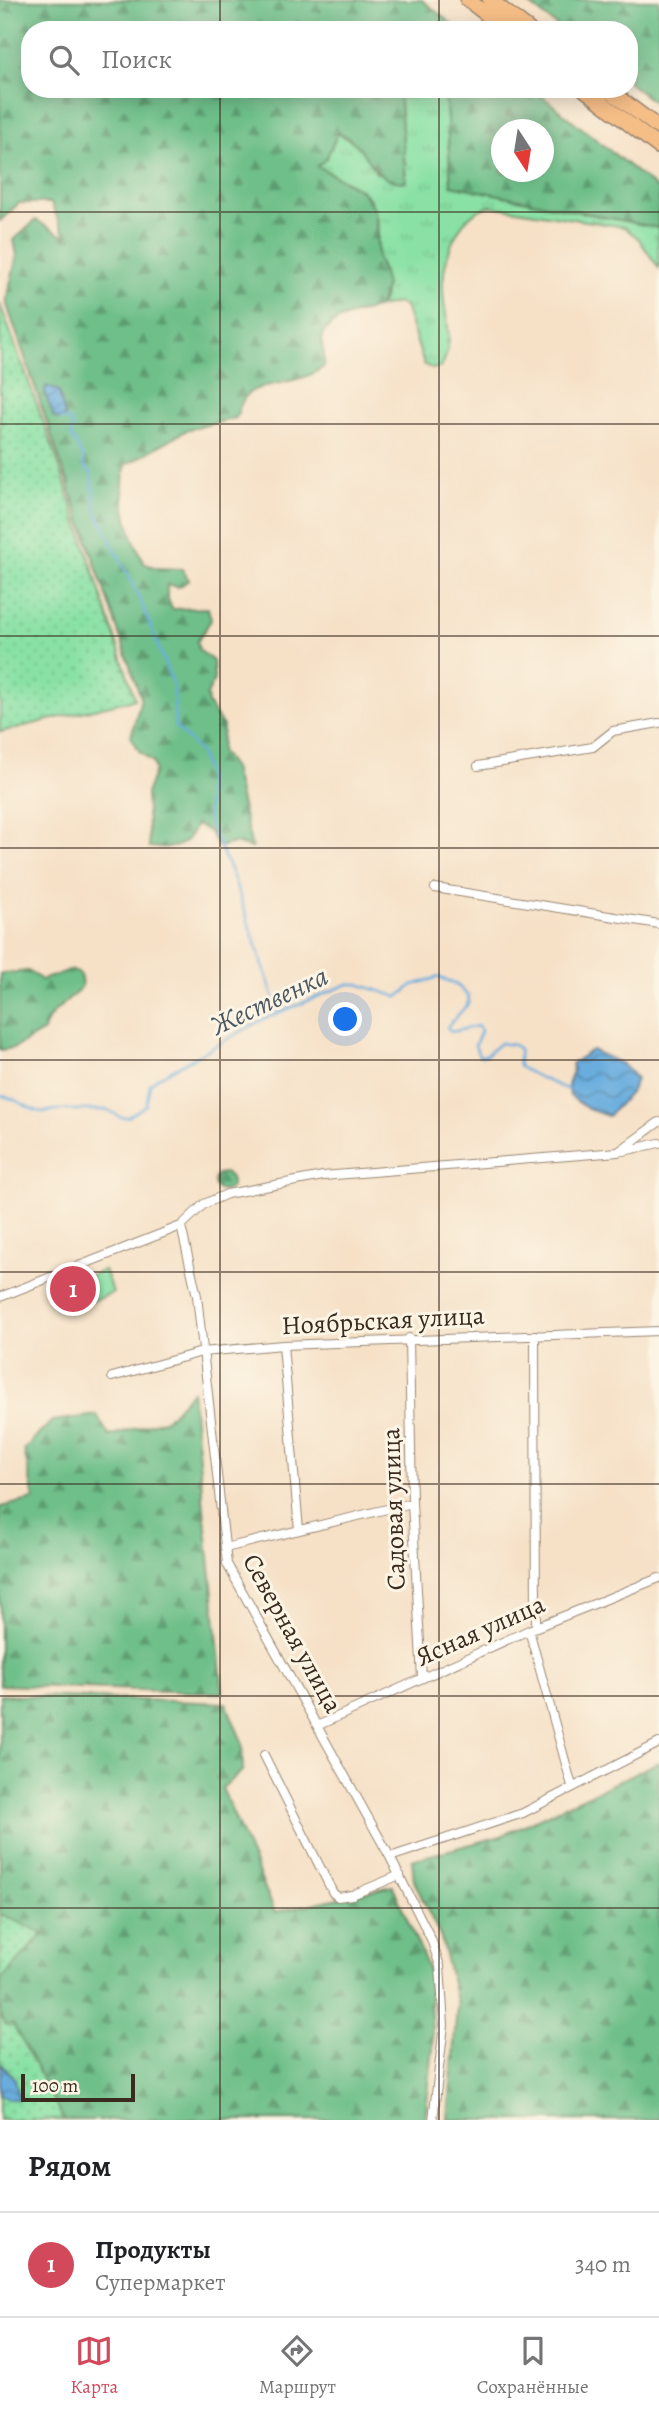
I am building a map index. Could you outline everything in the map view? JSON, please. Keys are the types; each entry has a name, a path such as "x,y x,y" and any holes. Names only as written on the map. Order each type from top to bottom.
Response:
{"main road":[{"path":"468,0 495,21"},
{"path":"490,0 517,21"},
{"path":"596,98 659,147"},
{"path":"619,98 659,128"}],"street":[{"path":"478,766 593,747 613,731 659,723"},
{"path":"435,888 659,925"},
{"path":"618,1152 659,1122"},
{"path":"0,1297 181,1226 204,1205 227,1194 323,1176 618,1152 659,1143"},
{"name":"Северная улица","path":"181,1226 197,1296 227,1564 319,1725 400,1875"},
{"name":"Ноябрьская улица","path":"112,1377 202,1352 283,1345 409,1338 659,1331"},
{"path":"535,1335 533,1629 572,1786"},
{"name":"Садовая улица","path":"409,1338 412,1503 422,1678"},
{"path":"283,1345 299,1530"},
{"path":"225,1548 412,1503"},
{"name":"Ясная улица","path":"319,1725 533,1629 659,1578"},
{"path":"390,1857 523,1814 572,1786 659,1743"},
{"path":"264,1755 333,1893 338,1897 352,1895 400,1875 431,1939 440,1966 444,2025 433,2120"}],"green space":[{"path":"0,0 422,0 448,21 21,21 21,98 400,98 406,182 393,181 383,176 357,145 338,133 326,159 317,166 361,190 375,210 378,259 386,284 379,307 343,318 327,328 322,344 324,366 315,372 250,392 236,418 187,430 126,465 123,489 126,515 144,563 156,568 182,569 189,580 179,587 167,585 167,597 172,609 208,608 211,620 197,642 199,650 213,661 214,679 207,695 208,704 223,726 221,751 233,768 252,848 234,843 218,847 210,832 196,824 188,838 178,846 149,847 146,794 155,770 153,762 140,752 131,737 141,698 6,302 17,255 14,240 36,220 66,238 51,203 19,203 0,221"},
{"path":"524,0 659,0 659,106 638,90 638,21 551,21"},
{"path":"400,98 446,98 451,185 658,228 659,268 638,238 624,227 491,206 480,210 462,225 447,259 443,293 448,346 441,367 432,369 424,364 405,306 397,303 379,307 385,296 383,271 378,259 378,222 370,199 361,190 316,166 326,158 337,133 358,144 376,173 406,182"},
{"path":"446,98 544,98 659,190 658,228 451,185"},
{"path":"0,304 56,456 135,699 0,732"},
{"path":"70,970 80,974 82,986 50,1017 44,1031 14,1048 0,1050 0,974 28,971 42,980"},
{"path":"223,1173 229,1176 232,1182 229,1188 223,1191 217,1188 214,1182 217,1176"},
{"path":"104,1270 113,1293 90,1302 81,1279"},
{"path":"192,1391 223,1693 0,1685 0,1507 34,1499 24,1449 52,1421 97,1415 109,1436 167,1419"},
{"path":"0,1695 226,1703 242,1742 243,1770 222,1788 275,1912 393,1886 428,1968 433,2048 425,2120 64,2120 13,2024 6,2026 0,2014 1,1980 43,1934 0,1914"},
{"path":"659,1762 659,2120 448,2120 457,2005 441,1938 414,1881 412,1860 501,1836"},
{"path":"0,1914 43,1933 1,1980 0,1988"},
{"path":"0,2014 6,2025 13,2024 64,2120 0,2120"}],"water":[{"path":"46,386 59,391 65,417 57,419 53,416 45,393"},
{"path":"592,1050 622,1064 636,1078 632,1091 608,1116 588,1109 570,1096 568,1085 573,1071 571,1064"},
{"path":"0,2063 15,2079 19,2099 8,2099 0,2094"}],"waterway":[{"path":"61,419 68,420 73,426 71,436 83,457 83,466 91,473 96,511 139,597 174,687 175,726 200,752 207,775 208,821 232,874 279,1013"},
{"name":"Жественка","path":"0,1096 14,1099 40,1112 108,1110 120,1117 128,1117 146,1105 150,1084 157,1078 264,1019 348,984 358,984 398,997 413,985 439,977 458,986 469,997 468,1004 447,1027 451,1032 478,1026 481,1031 475,1045 479,1056 486,1055 500,1043 514,1045 519,1049 519,1066 570,1090"}],"place":[{"name":"Продукты","path":"73,1289"}]}
